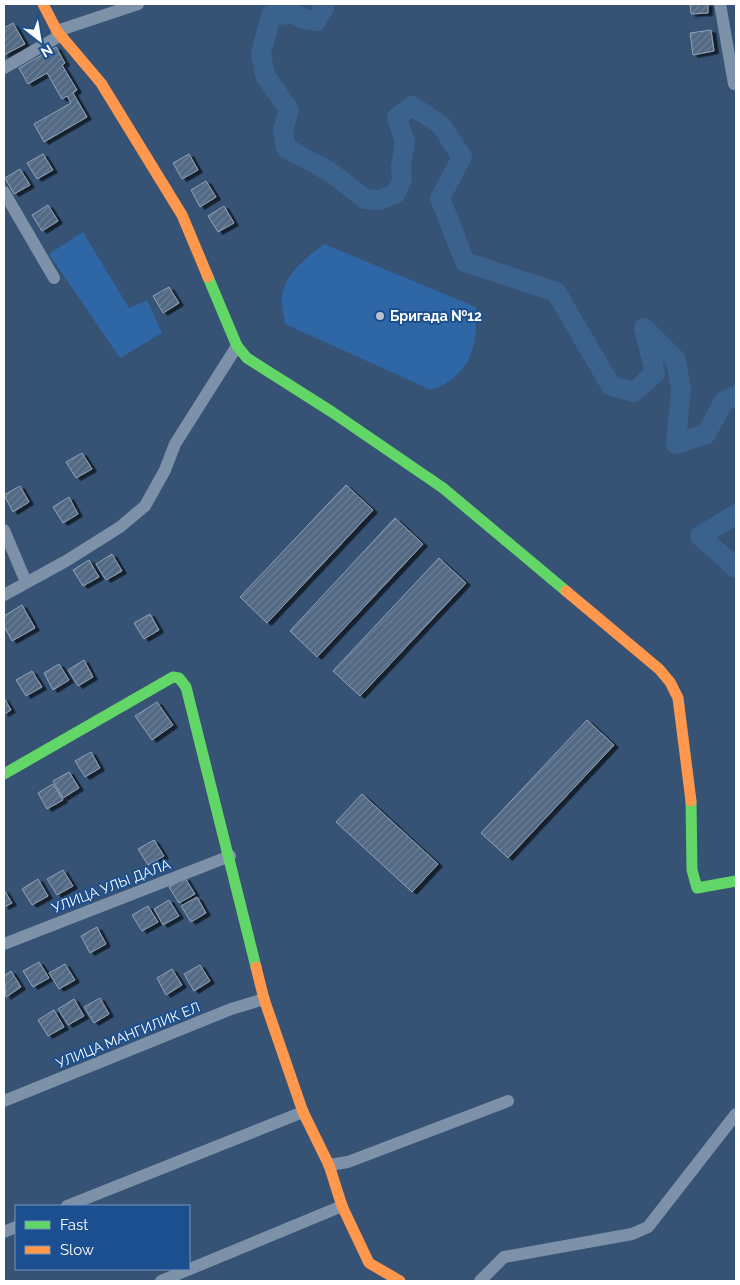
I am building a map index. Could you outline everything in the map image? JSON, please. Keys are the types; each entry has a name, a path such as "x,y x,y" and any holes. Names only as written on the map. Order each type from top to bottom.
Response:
{"street":[{"path":"43,4 59,33 101,83 182,215 237,346 247,358 324,407 443,488 659,669 670,682 678,698 692,810 692,870 698,888 736,881"},
{"path":"4,68 59,33 138,4"},
{"path":"720,4 734,84 736,83"},
{"path":"4,192 54,278"},
{"path":"4,595 120,527 145,506 165,470 175,444 237,346"},
{"path":"4,530 26,582"},
{"path":"4,774 167,680 173,677 179,678 186,687 230,856 264,999 303,1112 329,1165 342,1206 368,1263 400,1281"},
{"name":"УЛИЦА УЛЫ ДАЛА","path":"4,944 230,856"},
{"name":"УЛИЦА МАНГИЛИК ЕЛ","path":"4,1101 264,999"},
{"path":"329,1165 348,1162 508,1101"},
{"path":"70,1205 303,1112"},
{"path":"480,1281 504,1257 632,1234 648,1227 736,1114"},
{"path":"190,1269 342,1206"},
{"path":"161,1281 188,1270"}],"shaded area":[{"path":"83,232 129,308 147,300 162,333 120,358 49,254"},
{"name":"Бригада №12","path":"324,244 476,307 473,347 464,368 445,384 431,390 285,324 282,307 284,287 298,266"}],"building":[{"path":"690,4 708,4 708,13 691,14"},
{"path":"13,23 25,44 4,55 4,28"},
{"path":"711,30 714,51 693,55 690,33"},
{"path":"56,47 65,63 62,65 77,90 73,93 87,117 44,142 34,124 71,103 67,96 62,99 47,73 28,84 19,68"},
{"path":"43,154 53,170 37,179 27,163"},
{"path":"189,154 198,170 182,179 173,163"},
{"path":"20,169 30,185 14,194 5,178"},
{"path":"206,181 216,197 200,207 191,190"},
{"path":"48,205 58,221 42,231 32,215"},
{"path":"224,206 234,223 218,232 208,216"},
{"path":"169,287 179,303 163,313 153,296"},
{"path":"82,453 92,469 76,478 66,462"},
{"path":"346,485 373,510 267,623 240,597"},
{"path":"20,486 29,502 13,512 4,495"},
{"path":"69,497 78,514 63,523 53,507"},
{"path":"395,518 423,544 317,657 290,631"},
{"path":"112,554 122,571 106,580 96,564"},
{"path":"439,558 466,583 360,696 333,671"},
{"path":"89,560 99,577 83,586 73,570"},
{"path":"22,605 35,628 12,641 4,626 4,616"},
{"path":"150,614 159,630 144,639 134,623"},
{"path":"84,660 93,677 78,686 68,670"},
{"path":"59,664 69,680 53,690 44,673"},
{"path":"32,671 42,687 26,696 16,680"},
{"path":"4,698 11,710 4,714"},
{"path":"157,702 173,725 152,740 135,716"},
{"path":"587,720 614,745 508,858 481,833"},
{"path":"91,752 100,768 85,777 75,761"},
{"path":"69,772 79,788 63,798 53,781"},
{"path":"53,784 63,800 47,809 38,793"},
{"path":"362,794 438,864 412,892 336,822"},
{"path":"154,840 164,856 148,865 138,849"},
{"path":"63,870 73,886 57,895 47,879"},
{"path":"185,878 195,894 179,903 169,887"},
{"path":"38,879 48,896 32,905 22,889"},
{"path":"4,890 12,903 4,907"},
{"path":"197,897 206,913 191,922 181,906"},
{"path":"169,900 179,916 163,925 154,909"},
{"path":"148,906 158,922 142,931 132,915"},
{"path":"97,927 106,944 90,953 81,936"},
{"path":"39,962 49,978 33,987 23,971"},
{"path":"65,964 75,980 59,989 49,973"},
{"path":"200,965 210,981 194,991 184,974"},
{"path":"172,969 182,985 166,995 157,978"},
{"path":"11,971 21,987 6,997 4,976"},
{"path":"100,998 109,1014 94,1023 84,1007"},
{"path":"74,999 84,1016 68,1025 58,1009"},
{"path":"54,1010 64,1027 48,1036 38,1020"}],"waterway":[{"path":"322,4 324,9 316,21 304,19 295,14 271,15 261,54 265,75 289,110 283,130 286,148 330,172 365,199 380,200 395,194 402,180 401,167 405,142 397,117 412,106 441,125 462,157 440,198 465,262 556,292 611,386 634,392 655,373 644,328 676,360 681,389 676,444 706,434 724,401 736,396"},
{"path":"736,514 700,536 736,568"}],"traffic: fast":[{"path":"208,277 237,346 247,358 332,412 443,488 566,591"},
{"path":"4,774 173,677 179,678 186,687 256,967"},
{"path":"691,801 692,870 697,888 736,881"}],"traffic: slow":[{"path":"43,4 57,31 101,83 182,215 208,277"},
{"path":"566,591 659,669 670,682 678,698 691,801"},
{"path":"256,967 264,999 303,1112 329,1165 342,1206 369,1263 400,1281"}],"place":[{"name":"Бригада №12","path":"380,316"}]}
